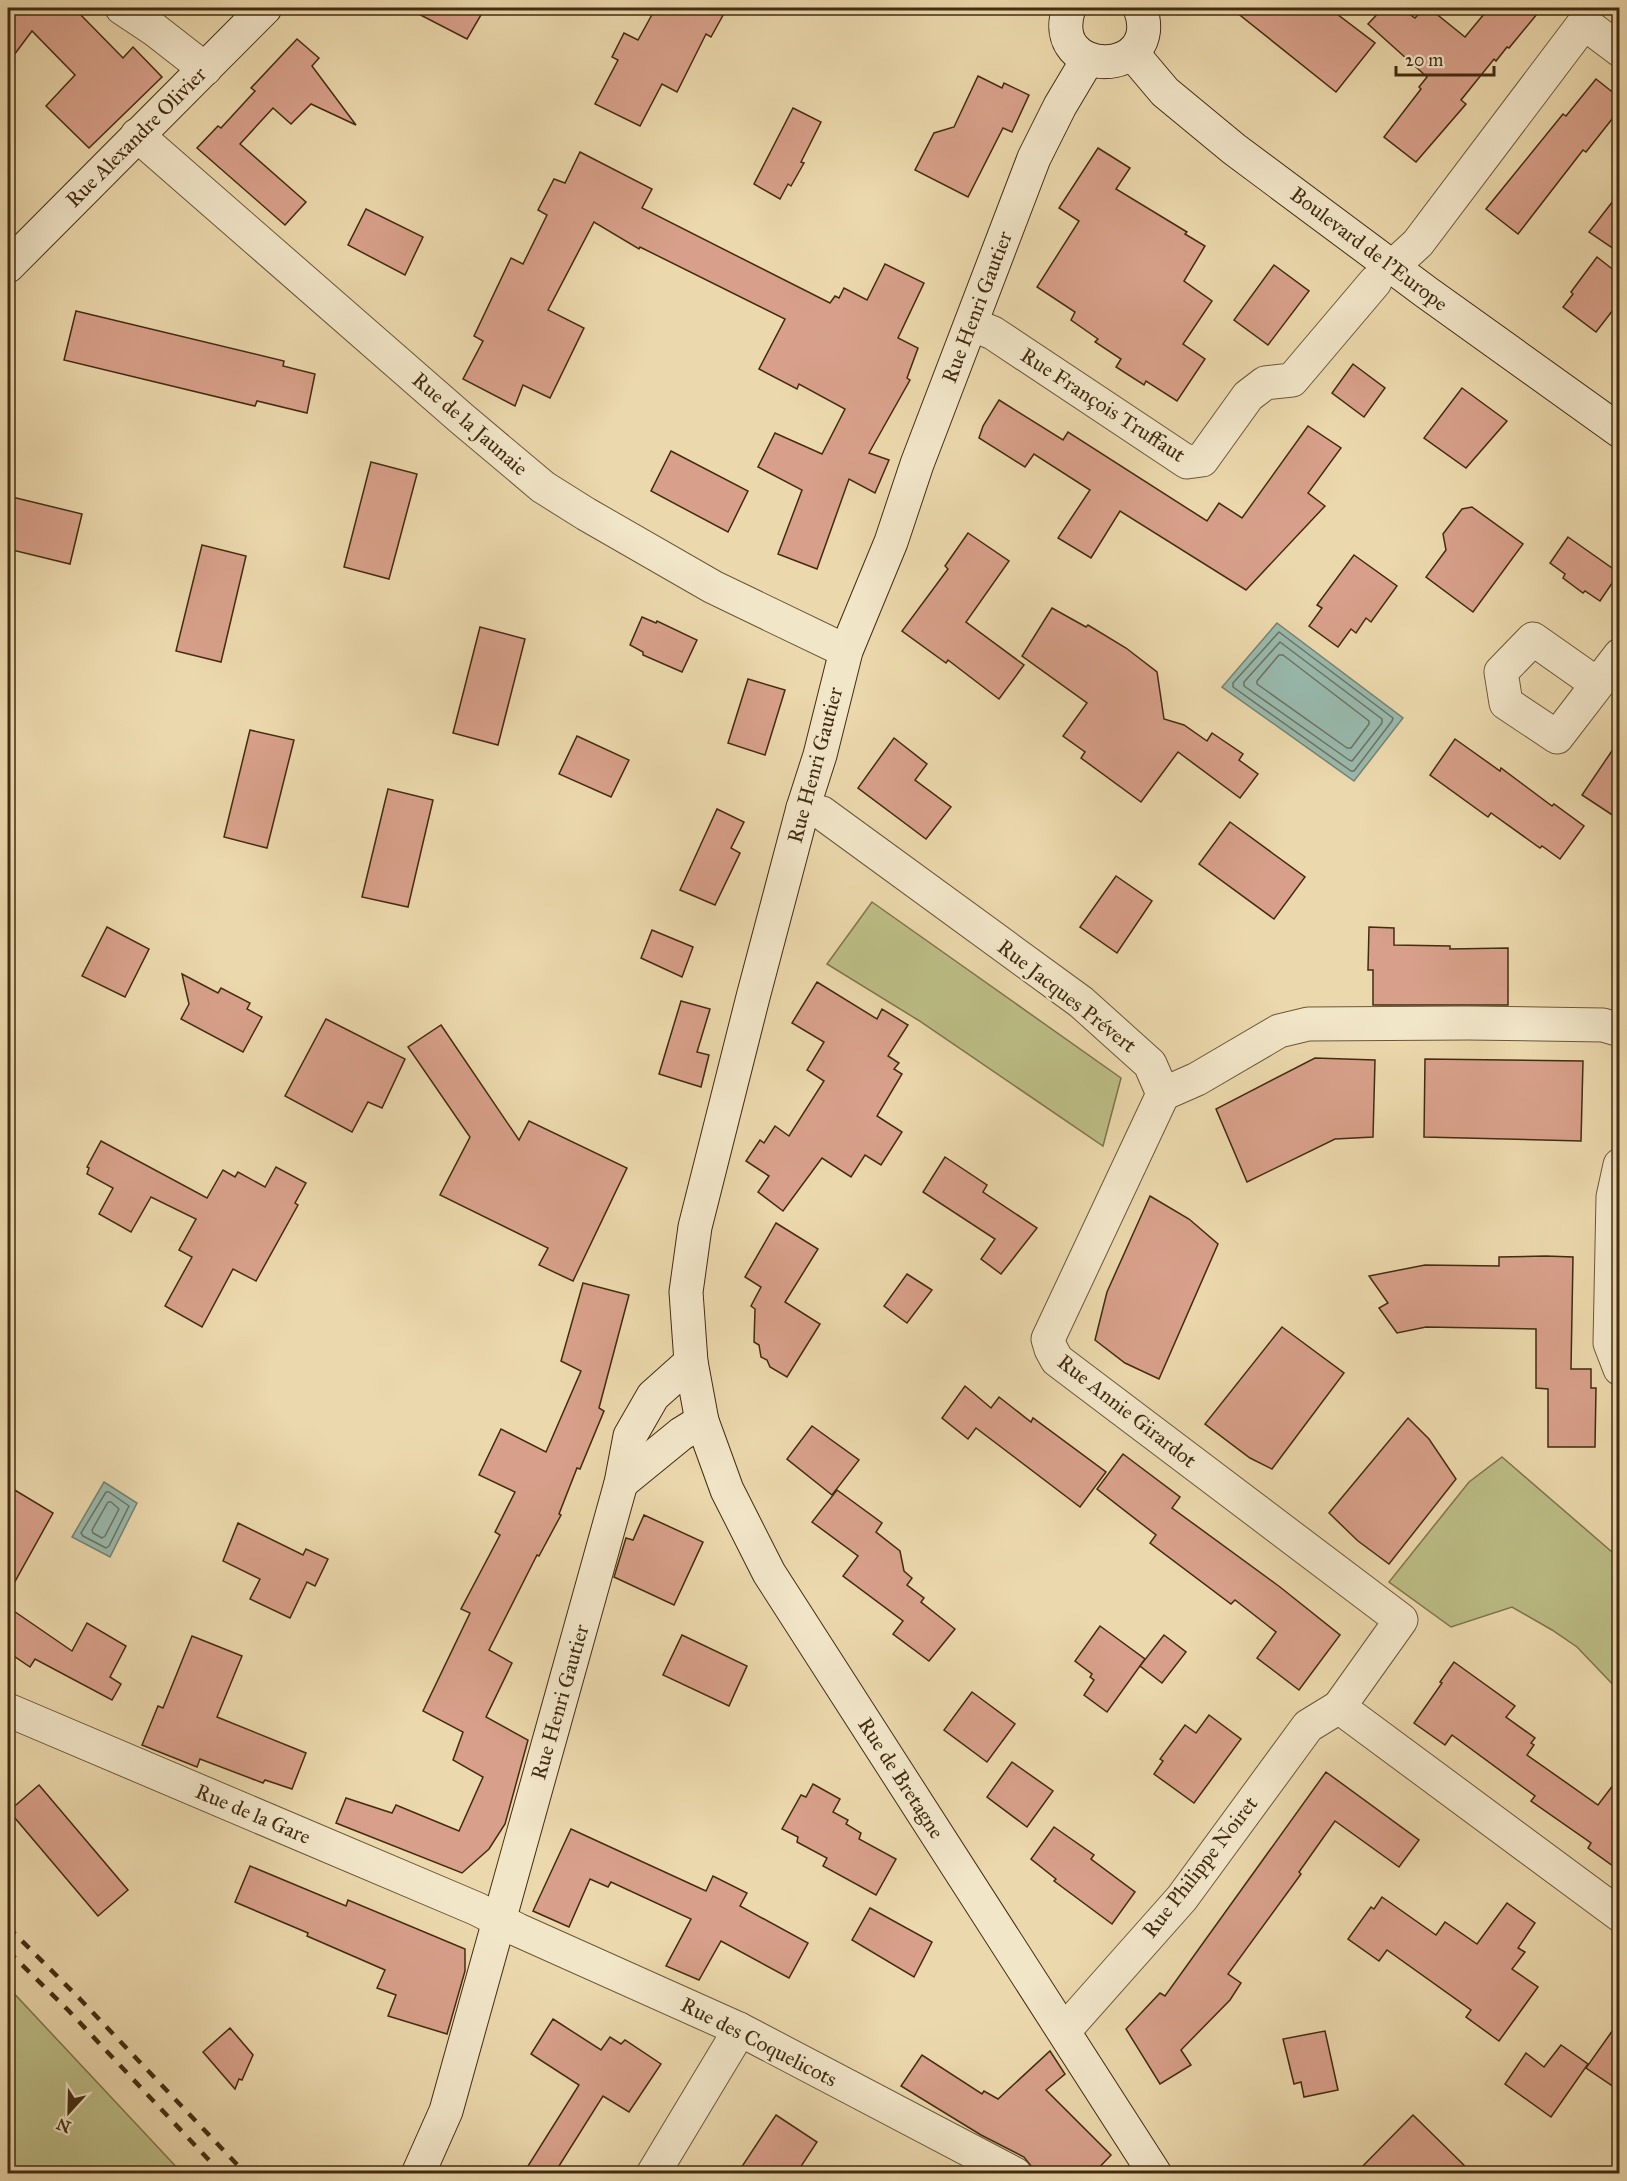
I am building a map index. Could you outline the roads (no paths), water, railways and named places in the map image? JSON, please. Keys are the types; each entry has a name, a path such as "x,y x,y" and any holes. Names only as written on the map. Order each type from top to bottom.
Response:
{"street":[{"path":"122,8 155,30 205,69"},
{"name":"Rue Alexandre Olivier","path":"8,266 266,8"},
{"path":"1069,8 1066,30 1070,42 1078,52 1099,63 1111,63 1122,59 1140,42 1143,30 1140,8"},
{"name":"Rue François Truffaut","path":"971,324 993,333 1187,462 1202,460 1248,396 1265,383 1292,380 1384,274 1418,243 1580,15 1620,50"},
{"name":"Boulevard de l'Europe","path":"1132,52 1165,92 1384,274 1620,431"},
{"name":"Rue Henri Gautier","path":"418,2174 446,2111 621,1483 630,1436 653,1396 691,1362 686,1292 695,1227 846,651 891,542 917,464 1034,158 1060,106 1088,59"},
{"name":"Rue de la Jaunaie","path":"137,135 543,487 713,587 846,651"},
{"path":"1597,684 1620,655"},
{"name":"Rue Jacques Prévert","path":"803,808 822,813 1081,1002 1150,1064 1163,1094"},
{"path":"1163,1094 1197,1079 1279,1031 1308,1024 1603,1025 1620,1030"},
{"name":"Rue Annie Girardot","path":"1163,1094 1048,1339 1051,1349 1057,1360 1401,1620"},
{"path":"1620,1165 1613,1197 1610,1344 1620,1369"},
{"name":"Rue de Bretagne","path":"691,1362 702,1421 727,1490 769,1573 1155,2174"},
{"path":"621,1483 681,1434 702,1421"},
{"name":"Rue Philippe Noiret","path":"1065,2031 1182,1898 1308,1726 1339,1707 1401,1620"},
{"path":"1339,1707 1620,1915"},
{"name":"Rue de la Gare","path":"8,1710 466,1904 498,1920"},
{"name":"Rue des Coquelicots","path":"498,1920 738,2029 1015,2174"},
{"path":"652,2174 738,2029"}],"water":[{"path":"1277,623 1403,718 1354,781 1222,687"},
{"path":"104,1482 137,1503 110,1557 72,1537"}],"railway":[{"path":"8,1927 80,1999 246,2174"},
{"path":"8,1951 68,2010 222,2174"}]}
